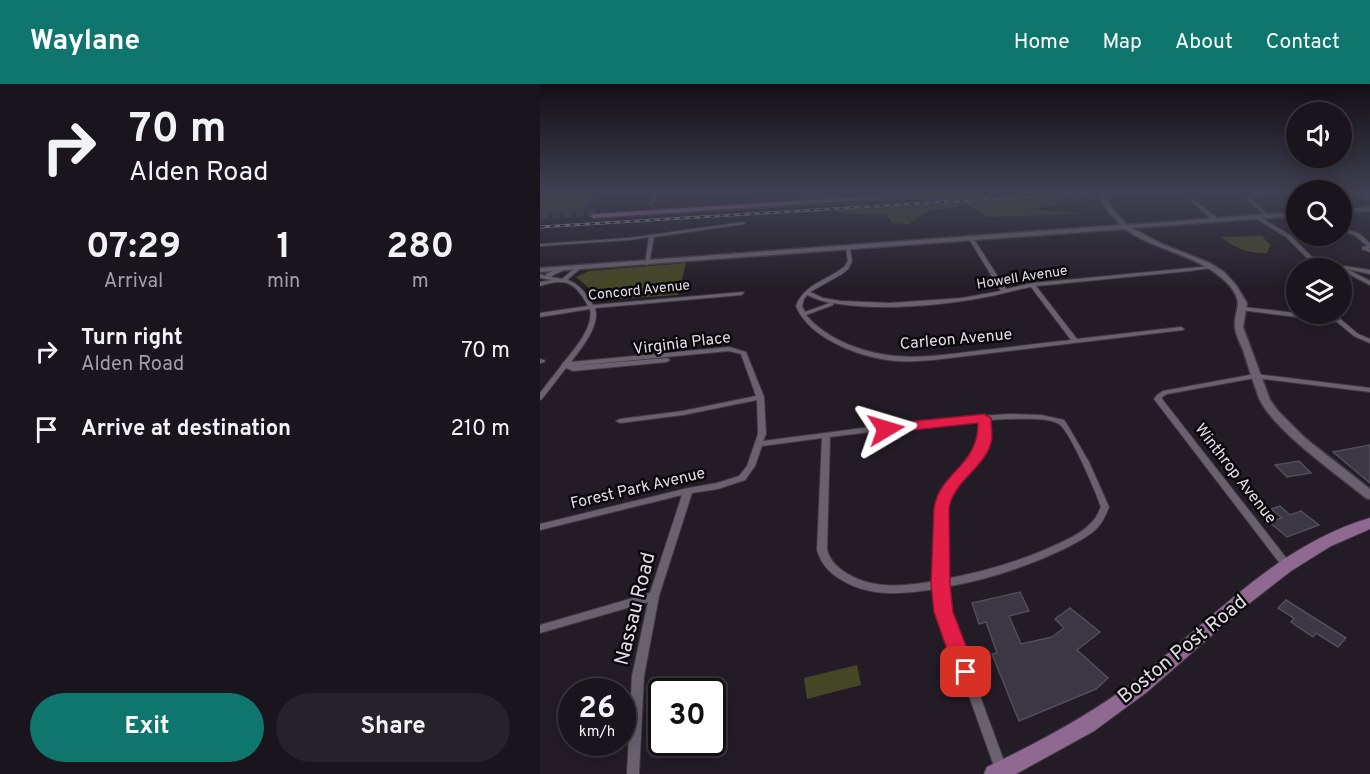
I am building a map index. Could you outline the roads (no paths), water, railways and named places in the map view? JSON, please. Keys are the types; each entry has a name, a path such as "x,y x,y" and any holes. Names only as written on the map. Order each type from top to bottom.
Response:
{"main road":[{"name":"Boston Post Road","path":"998,772 1071,735 1118,705 1251,594 1288,567 1312,550 1370,523"}],"street":[{"path":"540,245 652,236 726,226"},
{"path":"540,270 848,249 1124,226"},
{"path":"1126,226 1147,239 1211,267 1234,287 1243,303 1239,327 1265,400 1285,426 1370,495"},
{"path":"1272,226 1315,258"},
{"path":"1352,233 1358,235 1369,247"},
{"path":"647,264 652,236"},
{"path":"971,239 1005,292"},
{"path":"803,314 799,302 807,293 846,268 850,261 848,249"},
{"name":"Howell Avenue","path":"803,314 836,303 923,302 976,297 1032,285 1211,267"},
{"path":"540,284 564,280 577,269"},
{"path":"1352,269 1370,272"},
{"path":"550,279 548,275 560,270"},
{"path":"1352,274 1370,283"},
{"path":"540,276 564,280 580,289 594,313 586,338 540,398"},
{"path":"1032,285 1076,341"},
{"name":"Concord Avenue","path":"540,315 592,307 741,293"},
{"name":"Howell Avenue","path":"807,293 836,303"},
{"path":"1243,309 1339,320 1356,335 1370,341"},
{"name":"Carleon Avenue","path":"803,314 811,324 833,340 872,354 892,358 933,358 1181,328"},
{"name":"Virginia Place","path":"564,365 573,369 740,352 747,356 760,397"},
{"path":"1256,376 1370,390"},
{"name":"Winthrop Avenue","path":"1256,376 1165,392 1161,393 1158,399 1288,567"},
{"path":"620,421 683,413 760,397 762,434 760,444 826,436 984,418 1038,416 1053,419 1064,425 1100,491 1105,507 1094,526 1055,550 1007,568 940,584 885,590 871,589 843,575 827,563 822,550 826,436"},
{"path":"984,418 985,438 982,448 943,500 940,584 944,612 998,772"},
{"name":"Forest Park Avenue","path":"540,527 688,491 718,486 742,478 751,466 760,444"},
{"name":"Nassau Road","path":"633,774 638,676 654,596 688,491"},
{"path":"540,629 654,596"}],"railway":[{"path":"540,227 553,226"}]}
